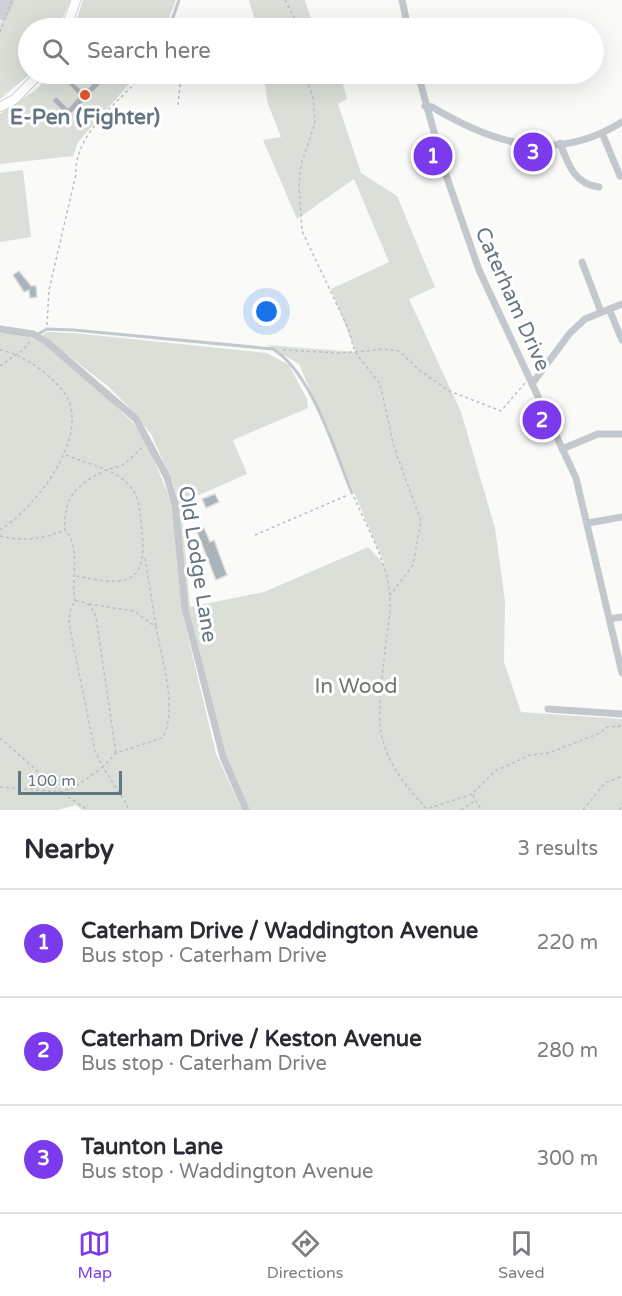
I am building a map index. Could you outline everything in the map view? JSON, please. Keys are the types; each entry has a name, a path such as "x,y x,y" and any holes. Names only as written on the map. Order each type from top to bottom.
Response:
{"street":[{"path":"70,18 76,0"},
{"path":"402,0 406,18"},
{"path":"0,107 15,99 29,84"},
{"name":"Caterham Drive","path":"420,84 425,106 479,270 576,478 622,673"},
{"path":"425,106 432,107 496,139 531,145 560,143 602,133 622,122"},
{"path":"602,133 620,176"},
{"path":"560,143 570,169 580,181 599,187"},
{"path":"582,262 601,312"},
{"path":"531,380 570,333 585,319 622,304"},
{"path":"609,309 622,340"},
{"path":"0,329 36,335"},
{"name":"Old Lodge Lane","path":"36,335 136,419 167,477 175,504 185,609 223,757 246,810"},
{"path":"562,448 598,434 622,434"},
{"path":"588,523 622,517"},
{"path":"609,619 622,617"},
{"path":"548,709 622,714"}],"lane":[{"path":"173,18 179,0"},
{"path":"36,335 47,329 273,349 285,356 302,377 352,494"}],"path":[{"path":"0,32 12,0"},
{"path":"285,0 295,18"},
{"path":"47,329 49,290 76,174 75,157 100,121 134,84"},
{"path":"178,105 180,84"},
{"path":"308,84 313,97 315,123 301,165 299,185 302,231 348,328 355,352 380,384 394,447 421,520 413,565 390,596"},
{"path":"0,366 30,342"},
{"path":"273,349 341,353 385,349 399,351 418,369 449,391 501,411 531,380"},
{"path":"0,350 16,355 57,383 68,399 71,421 64,454 45,487 0,530"},
{"path":"128,810 128,805 95,751 69,624 70,611 75,602 72,589 76,576 71,537 65,530 66,505 71,494 105,471 122,465 149,440"},
{"path":"0,787 61,792 75,787 103,767 116,753 162,738 166,732 168,695 134,492 117,476 64,454"},
{"path":"255,535 352,494 384,571 390,596 379,696 379,732 393,769 426,809 472,794 495,771 530,755 549,753 600,733 607,728 622,726"},
{"path":"0,536 17,540 46,538 65,530"},
{"path":"76,576 105,582 121,582 141,568 145,557"},
{"path":"75,602 134,611 156,627"},
{"path":"89,604 96,617 116,753"},
{"path":"0,738 61,792 88,810"},
{"path":"583,810 605,783 622,776"},
{"path":"472,794 481,810"},
{"path":"461,810 476,801"},
{"path":"621,810 622,803"}],"green space":[{"path":"9,0 71,0 63,18 18,18 18,84 0,99 0,24"},
{"path":"83,0 176,0 169,18 77,18"},
{"path":"249,0 305,0 311,18 254,18"},
{"path":"41,84 129,84 78,142 73,156 0,164 0,114"},
{"name":"In Wood","path":"265,84 343,84 347,99 338,104 361,173 397,196 435,287 409,299 461,412 495,528 505,601 504,662 521,712 622,719 622,810 249,810 228,763 187,609 178,501 173,483 151,434 133,412 109,387 42,335 47,332 73,333 267,353 289,365 307,399 308,408 233,440 247,474 181,503 190,607 264,592 368,547 385,565 299,364 267,345 356,352 331,289 389,262 354,179 297,219 263,140 281,137 268,104"},
{"path":"23,170 31,237 0,242 0,173"},
{"path":"0,332 30,337 47,346 87,378 132,422 145,439 172,503 182,612 216,754 242,810 82,810 76,805 58,810 0,810"}],"building":[{"name":"E-Pen (Fighter)","path":"68,84 75,84 84,92 92,84 101,84 68,117 52,101 56,96 68,108 79,96"},
{"path":"19,271 31,286 36,286 37,297 30,298 29,290 24,292 13,275"},
{"path":"215,494 219,502 206,508 202,499"},
{"path":"204,528 210,542 214,540 227,575 216,580 197,532"}],"taxiway":[{"path":"0,10 4,0"}],"place":[{"name":"E-Pen (Fighter)","path":"85,95"},
{"name":"Taunton Lane","path":"533,152"},
{"name":"Caterham Drive / Waddington Avenue","path":"433,156"},
{"name":"Caterham Drive / Keston Avenue","path":"542,420"}]}
